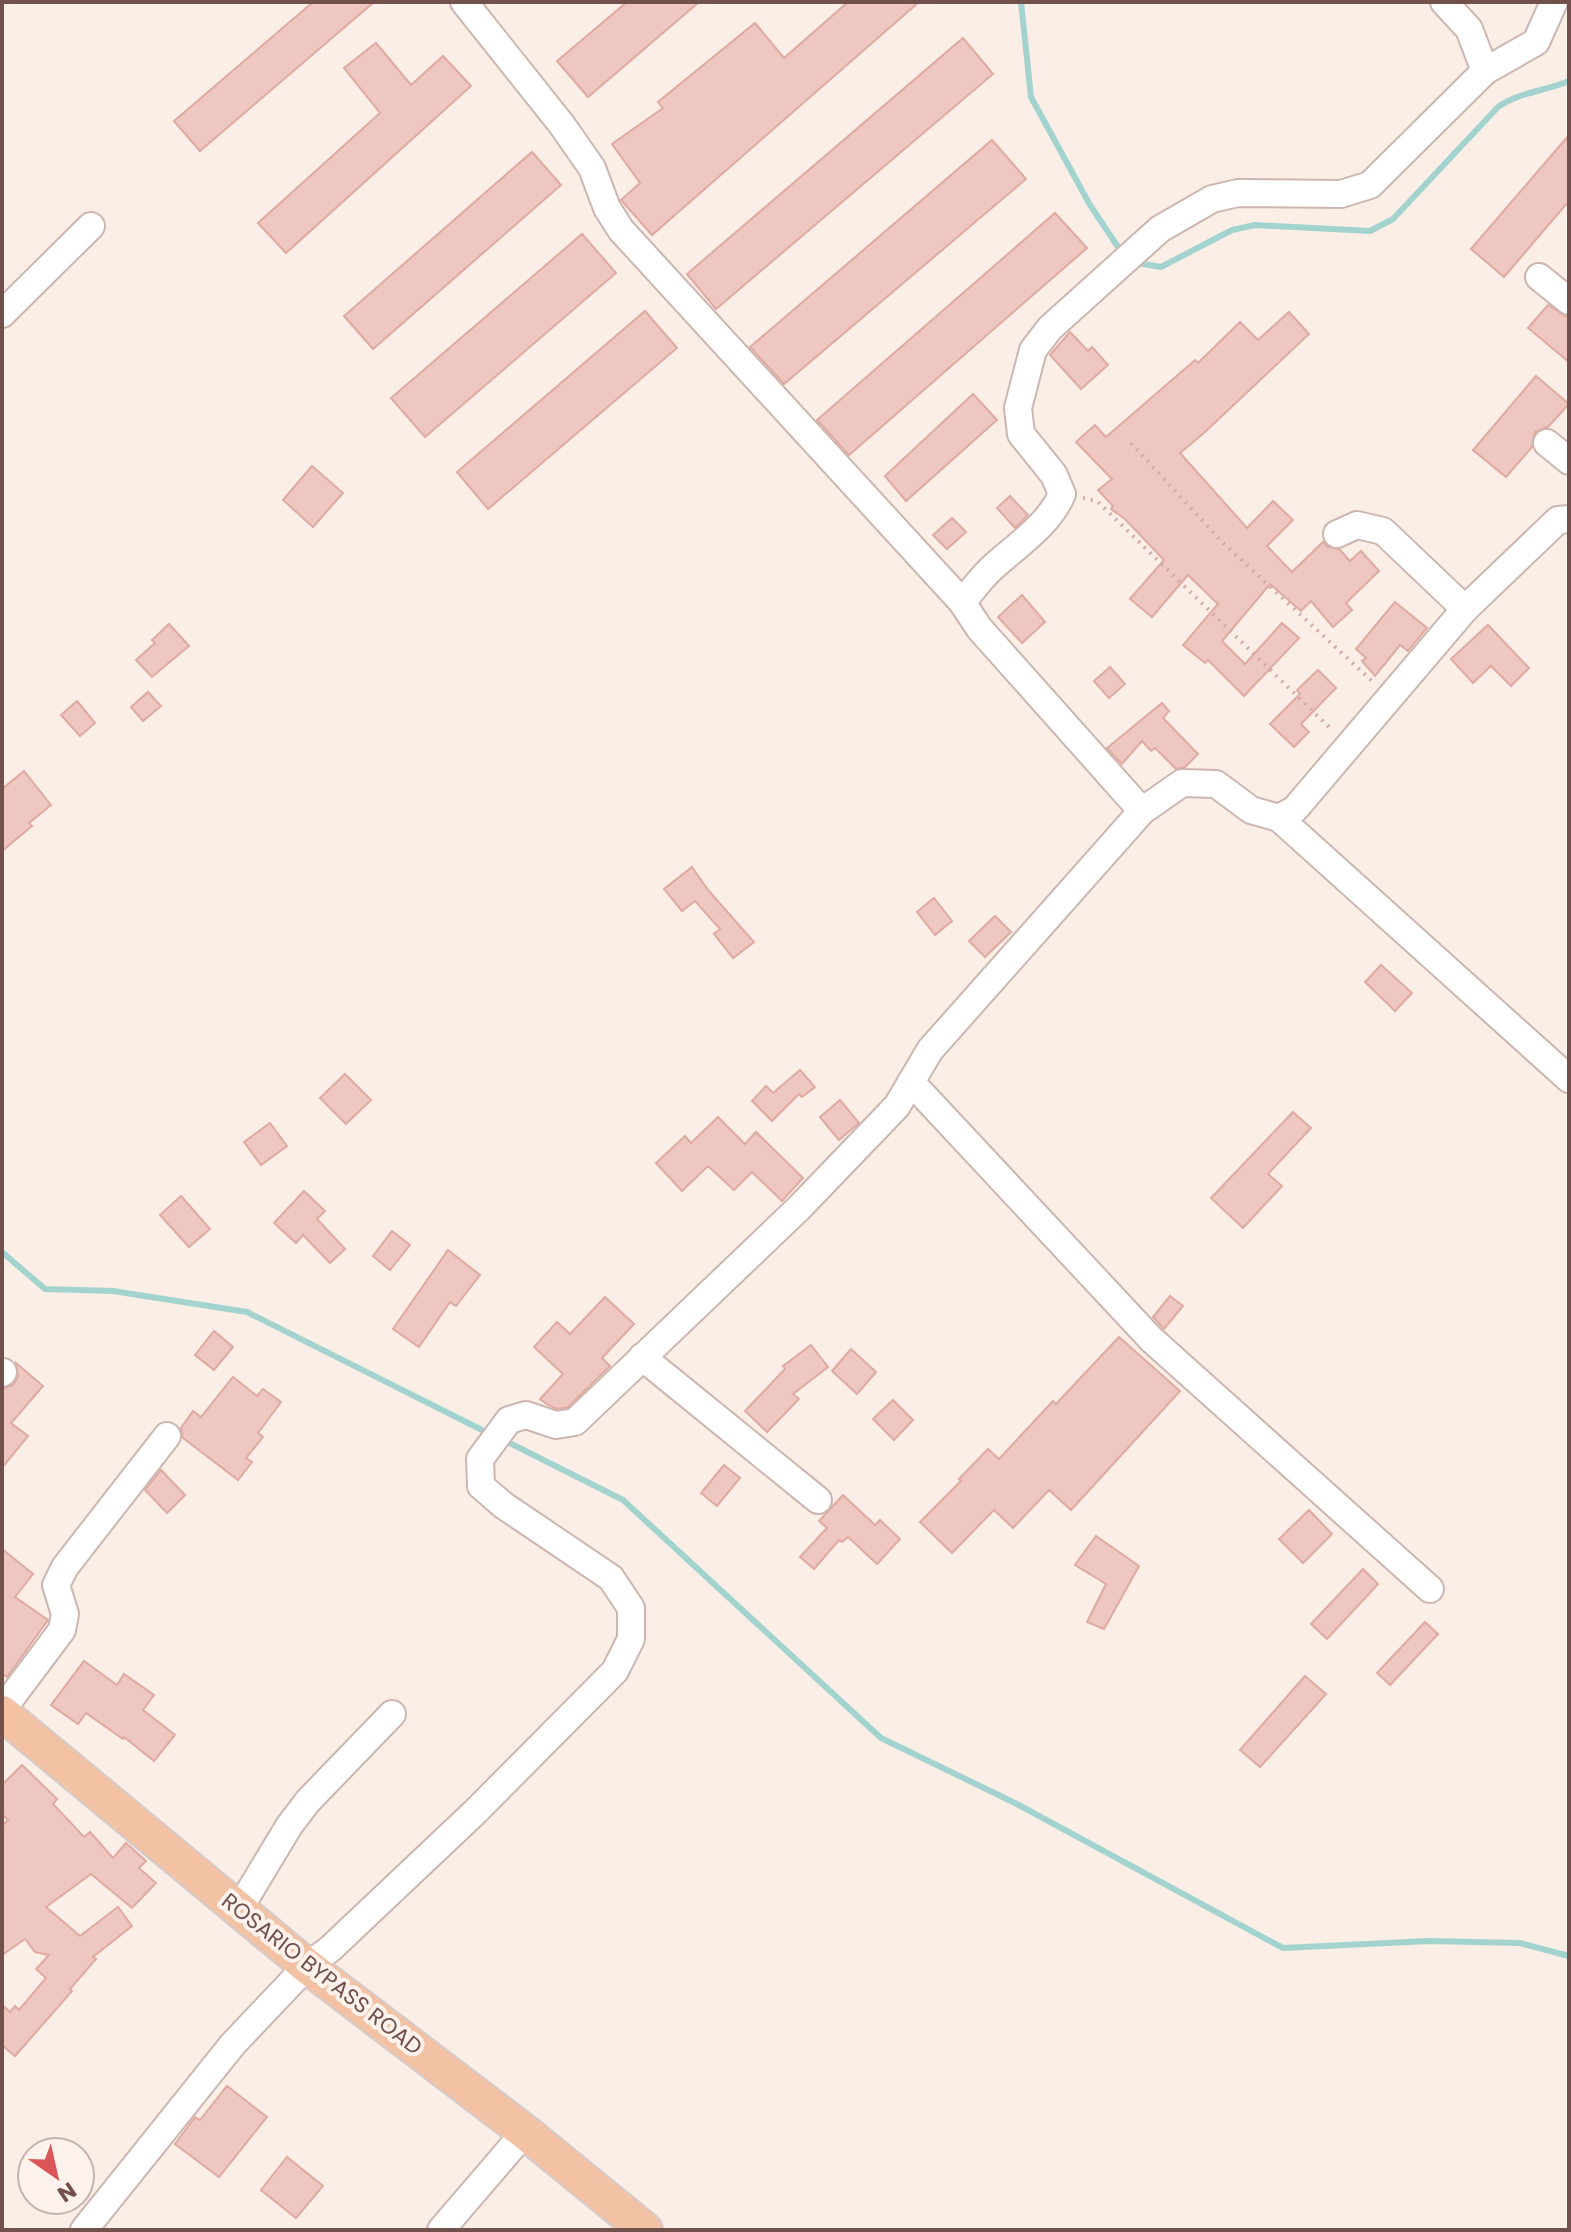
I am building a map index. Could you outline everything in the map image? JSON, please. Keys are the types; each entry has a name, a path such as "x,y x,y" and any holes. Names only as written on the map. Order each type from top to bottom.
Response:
{"main road":[{"name":"ROSARIO BYPASS ROAD","path":"6,1722 307,1966 525,2132 645,2230"}],"street":[{"path":"464,2 585,157 607,208 621,230 962,602 979,628 1142,811"},
{"path":"1444,2 1469,29 1485,71"},
{"path":"962,602 989,571 1043,523 1058,506 1062,494 1054,475 1021,434 1018,408 1033,350 1050,328 1160,229 1212,199 1238,193 1341,194 1370,185 1485,71 1536,42 1554,2"},
{"path":"2,314 91,226"},
{"path":"1539,277 1569,301"},
{"path":"1547,443 1569,461"},
{"path":"1279,818 1295,809 1465,609 1565,515"},
{"path":"1337,534 1357,525 1383,531 1465,609"},
{"path":"84,2230 233,2044 307,1966 330,1949 475,1812 615,1671 631,1639 631,1608 611,1578 503,1505 481,1486 480,1459 509,1420 526,1415 556,1425 575,1422 799,1208 897,1106 930,1050 1142,811 1182,783 1216,784 1251,810 1279,818 1569,1079"},
{"path":"911,1082 1151,1339 1430,1589"},
{"path":"642,1357 818,1500"},
{"path":"6,1722 62,1630 65,1614 56,1585 65,1567 167,1436"},
{"path":"239,1909 289,1826 308,1801 392,1714"},
{"path":"441,2230 525,2132"}],"path":[{"path":"1131,443 1220,540 1390,698"},
{"path":"1062,494 1097,501 1348,746"}],"building":[{"path":"313,2 374,2 200,151 174,121"},
{"path":"627,2 699,2 588,97 557,61"},
{"path":"848,2 919,2 652,235 621,200 640,183 612,144 663,108 658,102 755,23 784,58"},
{"path":"963,38 993,74 716,309 687,274"},
{"path":"376,43 411,85 443,56 471,86 286,253 258,223 380,113 344,68"},
{"path":"1569,135 1569,201 1504,277 1471,249"},
{"path":"992,140 1026,179 784,384 750,347"},
{"path":"532,152 561,185 373,349 344,316"},
{"path":"1055,213 1087,248 849,455 817,420"},
{"path":"582,234 616,273 425,437 391,398"},
{"path":"1548,305 1569,318 1569,362 1528,328"},
{"path":"645,311 677,348 488,509 457,472"},
{"path":"1289,312 1309,334 1180,453 1247,528 1273,501 1293,520 1267,546 1292,572 1323,542 1328,547 1339,549 1350,561 1361,551 1379,571 1346,603 1352,610 1333,627 1311,601 1301,611 1270,584 1222,641 1245,664 1282,623 1299,638 1244,696 1208,660 1205,663 1183,645 1218,604 1188,575 1152,617 1130,599 1164,560 1125,519 1111,509 1113,506 1098,490 1112,479 1076,442 1095,425 1106,437 1195,360 1198,363 1240,322 1258,340"},
{"path":"1070,332 1088,351 1092,347 1108,365 1081,389 1050,355"},
{"path":"1536,376 1569,404 1548,427 1535,432 1532,447 1506,477 1473,450"},
{"path":"973,394 997,420 906,501 885,476"},
{"path":"312,466 343,493 313,527 283,500"},
{"path":"1010,496 1028,515 1015,528 997,508"},
{"path":"952,518 966,532 947,549 933,535"},
{"path":"1022,595 1045,622 1022,643 998,617"},
{"path":"1395,602 1427,628 1408,651 1400,645 1375,676 1362,661 1366,658 1356,649"},
{"path":"169,624 189,646 152,677 136,660 155,643 152,640"},
{"path":"1488,625 1529,668 1511,686 1491,666 1473,683 1451,659"},
{"path":"1110,667 1125,684 1109,698 1094,681"},
{"path":"1318,670 1336,688 1301,724 1309,732 1294,747 1270,724 1300,694 1297,690"},
{"path":"148,692 161,706 143,721 131,707"},
{"path":"77,701 95,723 80,736 61,715"},
{"path":"1162,703 1169,711 1163,718 1198,754 1185,767 1176,769 1155,748 1151,751 1142,741 1122,764 1107,748"},
{"path":"24,771 51,805 2,851 2,789"},
{"path":"692,867 754,942 733,958 714,934 720,929 695,901 682,911 664,889"},
{"path":"934,898 952,921 935,935 917,912"},
{"path":"995,916 1011,932 985,957 969,941"},
{"path":"1381,965 1412,993 1395,1011 1365,982"},
{"path":"800,1070 815,1087 802,1097 799,1094 772,1121 752,1101 766,1086 773,1093"},
{"path":"345,1074 371,1100 346,1124 320,1098"},
{"path":"840,1100 859,1123 839,1140 820,1117"},
{"path":"1293,1112 1311,1128 1268,1174 1282,1186 1243,1228 1211,1198"},
{"path":"718,1117 745,1144 756,1132 803,1178 782,1201 752,1172 734,1190 708,1166 682,1191 656,1163 685,1136 691,1143"},
{"path":"270,1123 287,1146 261,1165 244,1142"},
{"path":"304,1191 325,1211 317,1219 345,1249 330,1263 303,1235 296,1243 274,1223"},
{"path":"181,1196 210,1229 189,1247 160,1215"},
{"path":"392,1231 410,1245 390,1270 373,1256"},
{"path":"448,1250 480,1275 456,1306 450,1302 419,1347 393,1329"},
{"path":"1170,1296 1183,1306 1164,1329 1153,1317"},
{"path":"605,1297 634,1324 602,1358 610,1366 568,1407 557,1409 548,1405 540,1399 563,1374 534,1347 557,1322 570,1334"},
{"path":"214,1331 233,1347 214,1370 195,1355"},
{"path":"1119,1337 1180,1391 1071,1510 1049,1490 1013,1528 994,1510 952,1553 920,1522 988,1449 999,1459"},
{"path":"811,1345 828,1367 793,1394 799,1399 767,1432 745,1411 785,1369 783,1366"},
{"path":"851,1349 876,1372 857,1394 832,1371"},
{"path":"16,1363 43,1386 11,1423 28,1436 2,1468 2,1389 13,1385 18,1377"},
{"path":"233,1377 257,1396 263,1389 281,1402 258,1433 263,1437 246,1458 252,1462 238,1480 183,1438 181,1428 193,1411 201,1417"},
{"path":"893,1400 913,1420 894,1440 873,1419"},
{"path":"724,1465 740,1478 717,1506 701,1493"},
{"path":"161,1470 185,1495 167,1513 145,1490"},
{"path":"843,1495 875,1525 880,1520 900,1539 877,1564 848,1537 842,1542 839,1540 814,1569 800,1557 827,1528 819,1521"},
{"path":"1309,1510 1332,1534 1303,1563 1279,1539"},
{"path":"1096,1536 1139,1566 1104,1629 1087,1622 1106,1584 1075,1565"},
{"path":"2,1549 33,1574 15,1597 48,1620 7,1677 2,1673"},
{"path":"1363,1569 1378,1584 1327,1639 1311,1624"},
{"path":"1425,1622 1438,1634 1390,1685 1377,1673"},
{"path":"84,1661 117,1685 124,1674 154,1695 143,1710 175,1735 154,1761 86,1713 78,1724 51,1705"},
{"path":"1305,1676 1326,1694 1260,1767 1240,1750"},
{"path":"22,1765 57,1799 53,1804 84,1837 90,1832 113,1858 126,1843 146,1861 139,1868 156,1883 132,1908 91,1874 46,1907 80,1936 118,1907 132,1926 93,1957 96,1959 70,1989 72,1991 15,2056 2,2045 2,2005 10,2012 15,2006 19,2010 46,1978 36,1969 49,1955 35,1952 25,1939 2,1955 2,1826 8,1820 2,1814 2,1785"},
{"path":"227,2086 267,2117 219,2177 175,2144 195,2117 200,2120"},
{"path":"287,2157 323,2186 296,2218 261,2190"}],"waterway":[{"path":"1021,2 1031,97 1090,205 1120,250"},
{"path":"1138,263 1161,267 1232,230 1255,225 1370,231 1393,219 1498,107 1515,98 1569,81"},
{"path":"2,1252 45,1289 113,1291 247,1312 490,1434"},
{"path":"504,1440 623,1500 881,1738 1015,1803 1283,1948 1428,1941 1520,1943 1569,1956"}]}
